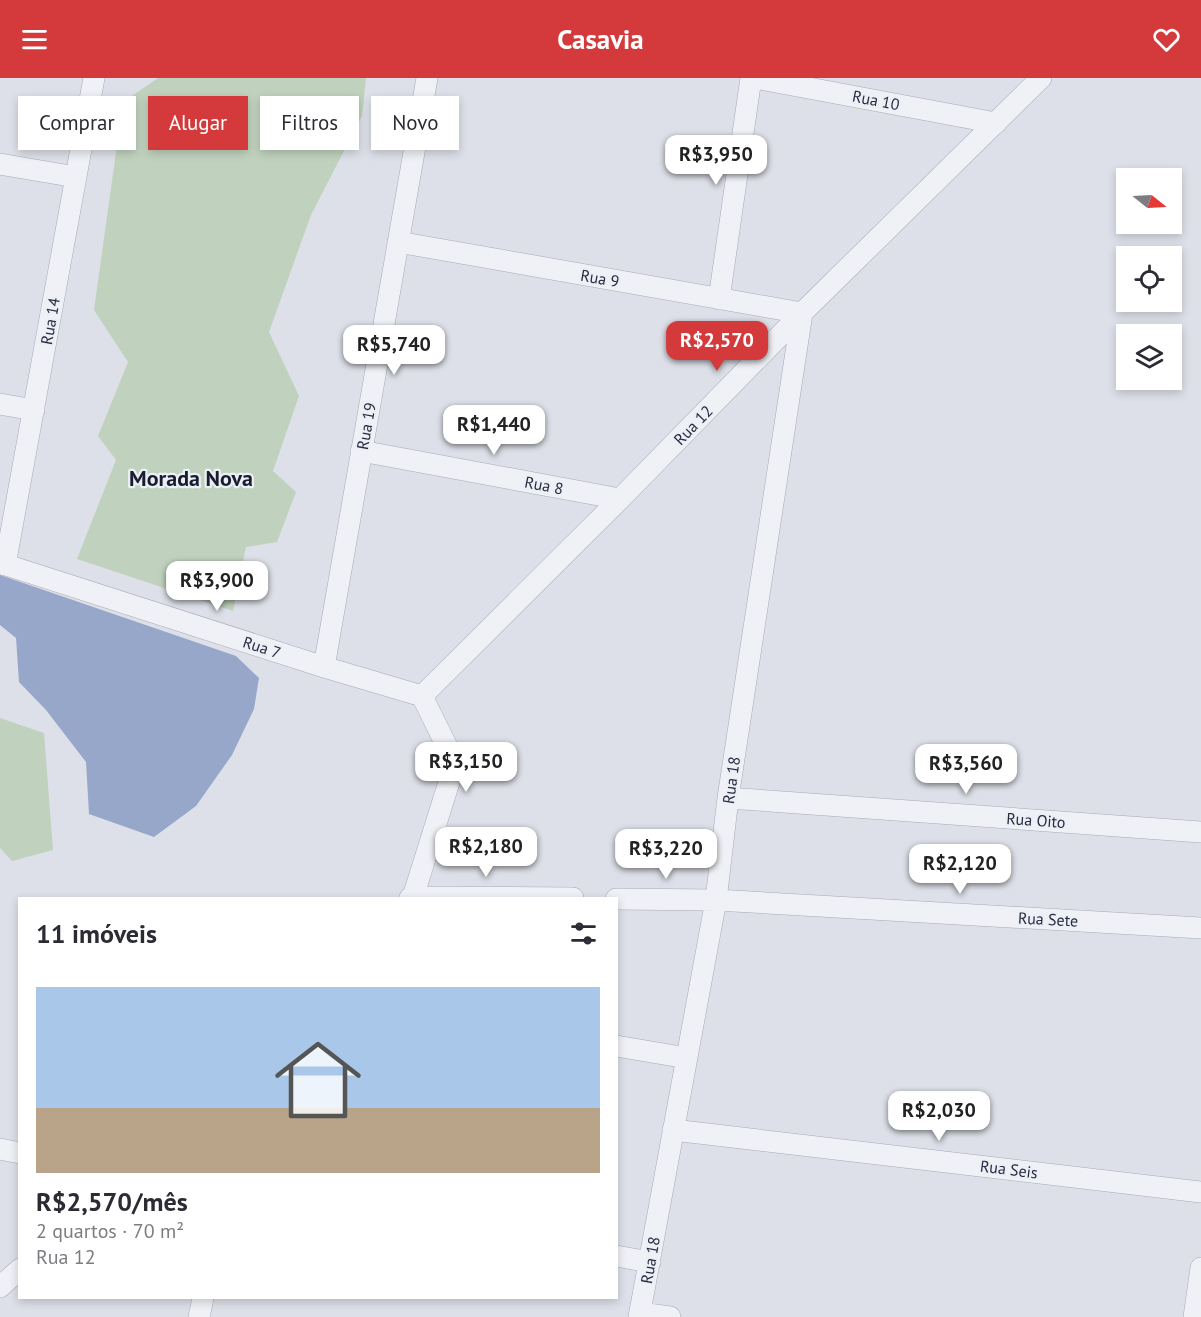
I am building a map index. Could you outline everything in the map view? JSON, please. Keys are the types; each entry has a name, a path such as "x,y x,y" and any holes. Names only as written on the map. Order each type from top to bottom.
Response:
{"street":[{"name":"Rua 14","path":"3,564 94,78"},
{"name":"Rua 19","path":"324,667 427,78"},
{"path":"719,299 753,78"},
{"name":"Rua 10","path":"753,78 996,123"},
{"name":"Rua 12","path":"422,696 620,499 802,313 1041,78"},
{"path":"0,164 76,177"},
{"name":"Rua 9","path":"398,242 802,313"},
{"name":"Rua 18","path":"640,1315 716,900 728,798 802,313"},
{"path":"0,404 33,410"},
{"name":"Rua 8","path":"361,451 620,499"},
{"name":"Rua 7","path":"3,564 422,696"},
{"path":"412,897 455,763 422,696"},
{"name":"Rua Oito","path":"728,798 1201,832"},
{"name":"Rua Sete","path":"618,899 716,900 1201,928"},
{"path":"618,1046 687,1058"},
{"name":"Rua Seis","path":"673,1130 1201,1192"},
{"path":"0,1149 18,1153"},
{"path":"618,1256 650,1262"},
{"path":"1194,1317 1201,1268"},
{"path":"0,1287 18,1271"},
{"path":"199,1317 203,1299"},
{"path":"640,1315 670,1317"}],"green space":[{"path":"158,78 366,78 362,116 359,122 359,96 260,96 260,150 344,150 311,215 269,332 299,396 273,471 296,492 277,542 246,547 233,611 77,559 116,460 98,436 128,362 94,310 116,150 136,150 136,96 132,96"},
{"path":"0,718 44,733 53,850 12,861 0,848"}],"water":[{"path":"0,575 236,656 259,678 254,709 232,755 196,806 154,837 89,814 86,762 46,710 19,682 16,638 0,625"}],"district":[{"name":"Morada Nova","path":"191,478"}]}
